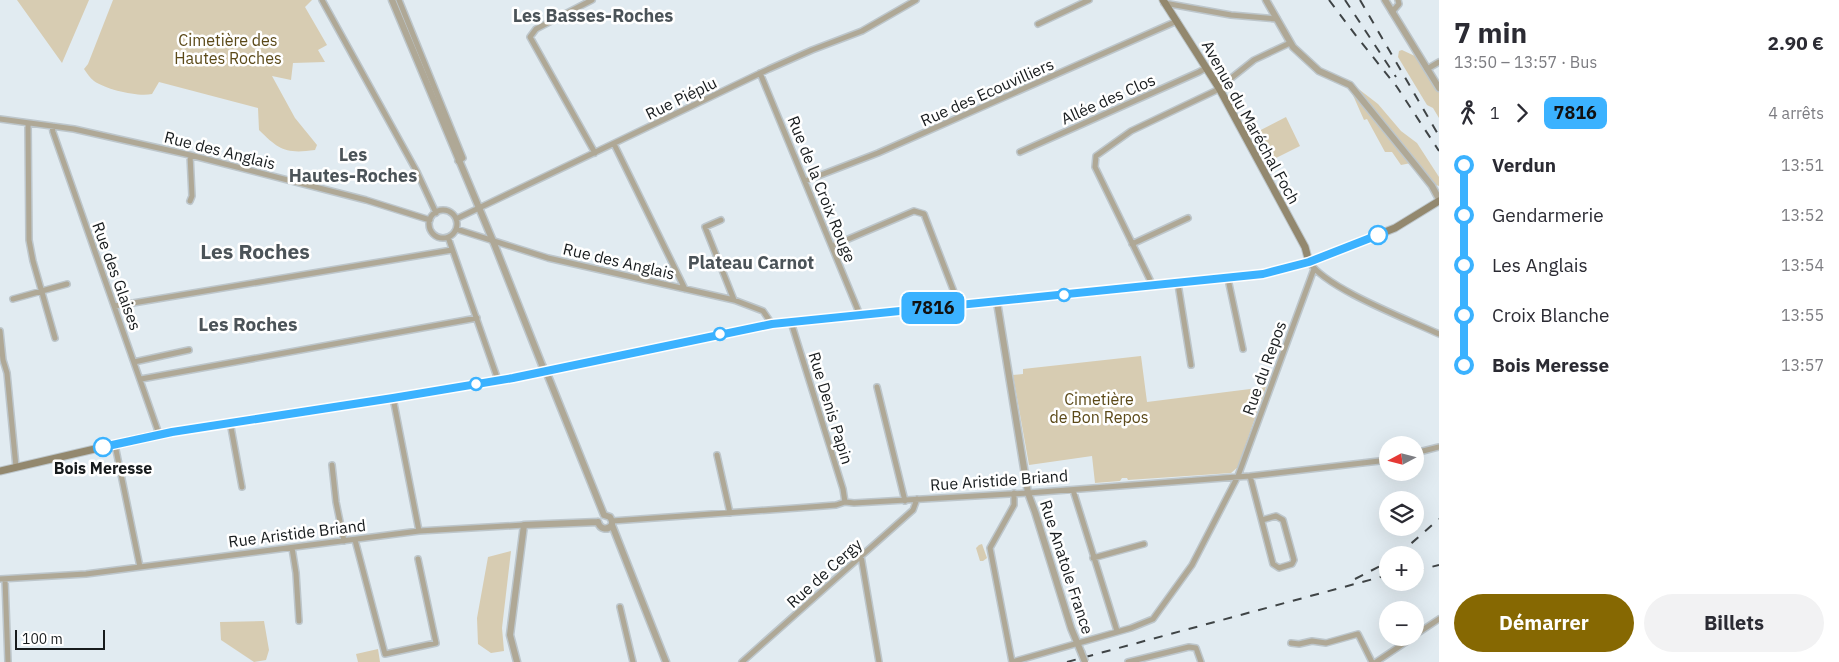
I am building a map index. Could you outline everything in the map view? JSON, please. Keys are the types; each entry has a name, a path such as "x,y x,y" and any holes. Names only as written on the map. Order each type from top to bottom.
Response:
{"main road":[{"name":"Avenue du Maréchal Foch","path":"1164,1 1219,88 1305,247 1309,262"},
{"path":"0,470 159,434 498,380 772,324 1263,274 1309,262 1396,228 1439,200"}],"street":[{"path":"322,0 417,172 436,212"},
{"path":"392,0 458,161 493,240 604,515 608,515 612,523 666,662"},
{"path":"399,0 464,158 458,161"},
{"path":"574,0 577,7"},
{"path":"592,0 536,29 530,37 595,153"},
{"name":"Rue Piéplu","path":"456,219 760,73 862,31 916,0"},
{"path":"1038,24 1089,0"},
{"path":"1266,0 1290,43 1319,71 1350,85 1432,186 1439,200"},
{"path":"1385,0 1439,88"},
{"path":"1392,12 1399,5 1398,0"},
{"path":"1164,1 1231,15 1277,19"},
{"name":"Rue des Ecouvilliers","path":"805,181 887,149 1177,21"},
{"path":"1153,286 1095,167 1095,160 1099,153 1132,131 1219,88 1254,60 1290,43"},
{"path":"1428,69 1439,62"},
{"name":"Allée des Clos","path":"1020,152 1206,68"},
{"name":"Rue de la Croix Rouge","path":"760,73 860,315"},
{"name":"Rue des Anglais","path":"0,119 52,126 190,155 366,200 430,220"},
{"path":"28,123 29,240 55,338"},
{"name":"Rue des Glaises","path":"52,126 52,132 159,434"},
{"path":"614,144 685,288"},
{"path":"190,155 192,196 190,201"},
{"path":"447,211 456,219 456,229 448,237 436,236 430,229 430,220 436,212 447,211"},
{"path":"832,246 914,211 922,212 959,305"},
{"path":"1132,244 1188,218"},
{"path":"721,220 705,226 734,300"},
{"name":"Rue des Anglais","path":"456,229 548,258 734,300 762,311 772,324"},
{"path":"448,237 498,380"},
{"path":"115,306 452,250"},
{"path":"1309,262 1314,269 1337,285 1439,334"},
{"name":"Rue du Repos","path":"1012,662 1076,642 1131,628 1152,619 1192,565 1238,476 1314,269"},
{"path":"1228,279 1243,349"},
{"path":"13,299 67,284"},
{"path":"1178,284 1191,365"},
{"name":"Rue Anatole France","path":"997,302 1028,493 1036,512 1076,642 1085,662"},
{"path":"141,379 476,318"},
{"name":"Rue Denis Papin","path":"791,322 843,489 845,502"},
{"path":"0,331 3,360 7,373 16,467"},
{"path":"134,362 189,350"},
{"path":"877,387 904,500"},
{"path":"393,398 419,531"},
{"path":"230,422 242,487"},
{"path":"114,445 140,567"},
{"path":"1424,451 1439,447"},
{"path":"717,455 730,513"},
{"name":"Rue Aristide Briand","path":"612,523 836,505 845,502 1028,493 1250,476 1379,461"},
{"path":"332,465 336,502 344,541"},
{"path":"1250,476 1273,564 1279,568 1292,564 1294,560 1283,520 1276,516 1262,520"},
{"path":"1073,490 1117,631"},
{"path":"1012,662 990,548 1014,505 1014,493"},
{"name":"Rue de Cergy","path":"742,662 913,510 916,500"},
{"path":"604,515 600,517 598,522 600,526 604,529 608,528 612,523"},
{"name":"Rue Aristide Briand","path":"2,579 75,575 419,531 598,522"},
{"path":"517,662 510,635 524,525"},
{"path":"355,540 385,654 436,643 418,559"},
{"path":"1093,558 1144,544"},
{"path":"292,548 296,573 299,621"},
{"path":"861,556 879,662"},
{"path":"2,579 8,662"},
{"path":"620,607 633,662"},
{"path":"1424,629 1439,619"},
{"path":"1291,643 1298,644 1312,641 1326,643 1358,634 1374,662 1399,646"},
{"path":"1128,662 1189,647 1196,648 1201,662"}],"green space":[{"path":"17,0 89,0 62,63"},
{"name":"Cimetière des Hautes Roches","path":"113,0 312,0 305,7 327,45 318,50 325,62 293,63 291,80 272,76 295,118 317,145 315,150 290,151 272,142 259,130 258,108 159,82 152,94 146,95 114,90 94,81 84,69 88,64"},
{"path":"1402,50 1417,57 1439,92 1439,118 1433,108 1427,105 1398,57 1399,51"},
{"path":"1356,87 1378,104 1401,131 1417,143 1439,177 1439,186 1433,184 1416,162 1401,165 1392,152 1385,152 1367,119 1364,120 1352,93"},
{"path":"1286,117 1300,146 1268,162 1253,134"},
{"name":"Cimetière de Bon Repos","path":"1141,356 1147,402 1266,387 1261,403 1256,406 1257,412 1238,467 1231,473 1128,480 1127,478 1122,478 1120,481 1095,483 1092,456 1029,465 1013,375 1023,374 1023,369"},
{"path":"982,544 987,558 980,561 976,548"},
{"path":"511,551 502,628 504,651 491,653 478,644 477,618 488,557"},
{"path":"264,621 269,650 266,660 254,662 221,640 220,622"},
{"path":"378,649 380,662 358,662 356,654"}],"railway":[{"path":"1329,0 1397,87 1439,151"},
{"path":"1345,0 1396,77"},
{"path":"1360,0 1439,136"},
{"path":"1408,546 1439,519"},
{"path":"1424,569 1439,565"},
{"path":"1355,579 1379,567"},
{"path":"1067,662 1379,577"}],"bus line":[{"name":"7816","path":"103,447 159,434 230,422 319,410 513,378 772,324 1263,274 1309,262 1378,235"}],"place":[{"name":"Bois Meresse","path":"103,447"}],"district":[{"name":"Les Basses-Roches","path":"593,15"},
{"name":"Les Hautes-Roches","path":"353,164"},
{"name":"Les Roches","path":"255,251"},
{"name":"Plateau Carnot","path":"751,262"},
{"name":"Les Roches","path":"248,324"}]}
